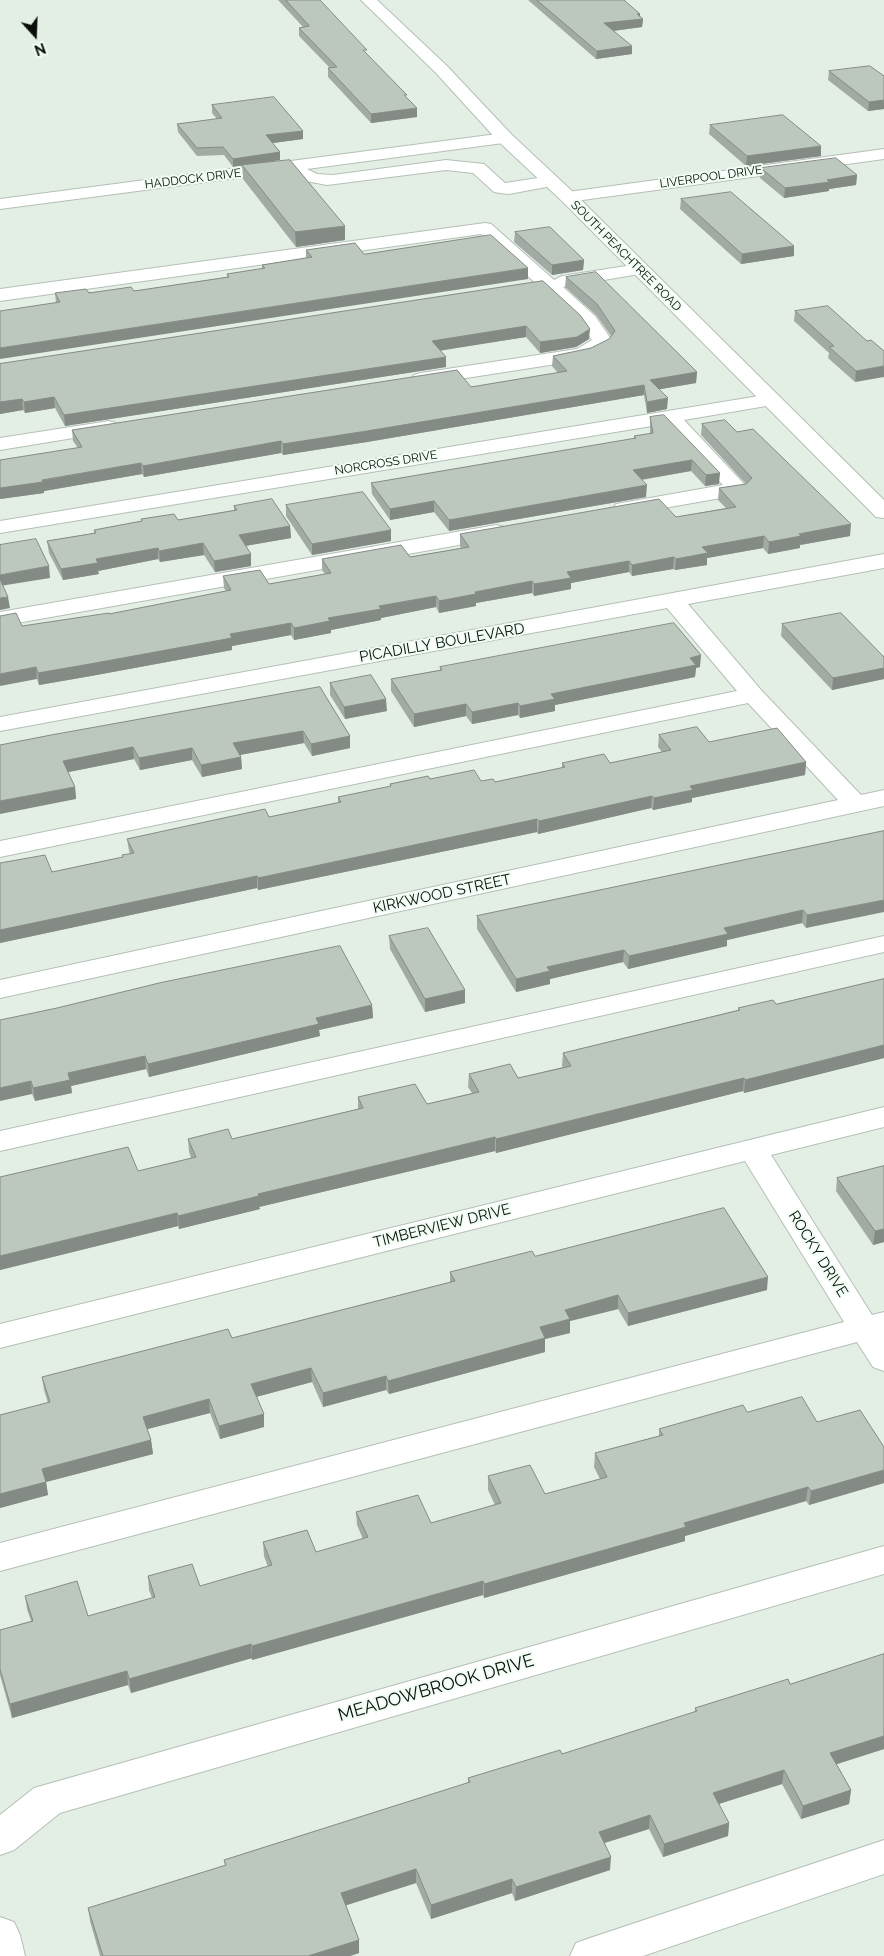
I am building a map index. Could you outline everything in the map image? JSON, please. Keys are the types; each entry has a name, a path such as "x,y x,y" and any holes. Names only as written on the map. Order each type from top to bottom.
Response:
{"street":[{"name":"SOUTH PEACHTREE ROAD","path":"368,0 441,69 505,138 568,197 884,512"},
{"path":"0,204 27,200 32,207 41,210 104,195 505,138"},
{"name":"LIVERPOOL DRIVE","path":"568,197 884,154"},
{"path":"297,169 317,180 333,180 446,165 478,168 500,188 509,189 551,181"},
{"path":"0,295 485,228 588,320 603,342 582,354 405,381"},
{"path":"530,287 639,269"},
{"name":"NORCROSS DRIVE","path":"0,527 771,400"},
{"path":"601,513 738,489 669,417"},
{"path":"0,444 128,424"},
{"path":"0,620 512,529"},
{"name":"PICADILLY BOULEVARD","path":"0,724 884,561"},
{"path":"674,600 753,695 855,804"},
{"path":"0,849 753,695"},
{"name":"KIRKWOOD STREET","path":"0,989 884,798"},
{"path":"0,1141 884,944"},
{"name":"TIMBERVIEW DRIVE","path":"0,1336 884,1117"},
{"name":"ROCKY DRIVE","path":"752,1149 874,1326 884,1359"},
{"path":"0,1557 874,1326"},
{"name":"MEADOWBROOK DRIVE","path":"0,1838 48,1800 884,1560"},
{"path":"590,1956 884,1857"},
{"path":"0,1935 5,1956"}],"building":[{"path":"286,0 320,0 367,50 363,50 407,95 404,95 417,108 371,114 328,68 337,67 299,28 309,26"},
{"path":"537,0 624,0 643,19 604,23 632,46 597,51"},
{"path":"870,66 884,76 884,100 869,102 829,71"},
{"path":"274,97 303,131 266,135 280,152 233,159 223,147 197,148 177,124 222,118 212,105"},
{"path":"783,115 821,146 747,156 710,125"},
{"path":"836,158 857,175 827,180 830,182 785,188 761,168"},
{"path":"290,160 345,226 295,232 242,165"},
{"path":"731,192 794,246 742,254 681,199"},
{"path":"550,227 584,260 552,265 515,232"},
{"path":"491,235 528,268 0,348 0,311 60,302 55,293 86,289 89,293 131,287 134,291 229,277 227,274 265,268 262,265 312,257 306,250 355,243 364,254"},
{"path":"596,272 697,372 650,380 668,398 647,402 644,385 283,444 281,441 143,466 141,463 42,480 43,482 0,488 0,460 82,447 72,430 457,370 471,387 567,371 553,356 591,348 609,339 615,331 597,304 566,277"},
{"path":"543,281 580,315 590,329 577,337 540,342 526,326 432,341 446,357 64,415 54,397 24,402 22,399 0,402 0,364"},
{"path":"828,306 867,341 871,340 884,351 884,366 856,371 829,347 834,346 795,311"},
{"path":"664,415 720,473 706,475 692,460 633,470 647,485 449,520 434,501 390,509 371,483 636,438 634,436 653,433 650,417"},
{"path":"725,420 737,432 753,429 851,524 769,542 764,536 702,547 708,553 676,559 674,557 632,565 629,561 567,572 571,578 534,584 532,581 439,601 436,596 379,606 381,609 328,618 330,621 294,628 291,623 230,634 232,638 90,664 38,673 36,667 0,674 0,616 16,613 22,626 109,614 231,590 223,576 260,570 269,584 331,573 322,559 401,545 410,557 469,547 460,534 659,499 676,517 736,507 719,488 746,484 752,478 702,424"},
{"path":"363,492 391,530 312,544 286,505"},
{"path":"272,499 290,526 239,535 251,554 214,561 203,543 159,551 158,548 96,559 98,563 61,569 47,541 96,533 94,530 142,521 141,519 174,514 178,520 237,510 234,506"},
{"path":"36,539 49,566 0,575 0,545"},
{"path":"0,579 8,597 0,598"},
{"path":"841,613 884,657 884,668 833,678 782,624"},
{"path":"674,623 701,655 690,658 696,665 551,694 555,699 520,706 518,703 472,712 466,704 414,714 391,679 442,670 440,667"},
{"path":"371,675 386,699 344,707 330,683"},
{"path":"320,687 350,736 311,744 303,731 233,743 241,757 201,765 192,748 139,758 133,747 63,761 75,787 0,801 0,745"},
{"path":"697,727 709,742 777,728 806,762 690,786 693,790 654,798 652,796 539,821 537,819 0,930 0,863 45,855 52,872 134,853 127,839 265,809 269,817 341,802 338,797 428,776 430,779 474,770 481,781 493,779 495,782 565,767 562,763 604,754 610,763 671,750 659,735"},
{"path":"884,831 884,900 807,915 803,910 724,928 728,934 629,956 624,950 547,967 550,971 516,979 477,916"},
{"path":"428,928 465,990 425,999 389,936"},
{"path":"340,946 372,1005 316,1018 319,1024 148,1064 145,1056 68,1073 70,1080 33,1088 31,1081 0,1088 0,1020 159,983"},
{"path":"884,979 884,1045 745,1080 744,1078 496,1139 495,1137 258,1194 259,1196 178,1216 177,1213 0,1256 0,1177 128,1147 138,1171 196,1157 188,1139 228,1129 232,1139 363,1108 358,1097 415,1084 427,1104 479,1092 469,1074 510,1064 518,1078 571,1066 563,1053 740,1010 738,1008 773,1000 776,1004"},
{"path":"884,1166 884,1229 875,1231 837,1178"},
{"path":"724,1208 768,1277 628,1313 618,1295 565,1310 570,1319 540,1327 545,1338 388,1381 386,1376 323,1393 311,1368 251,1384 264,1414 219,1426 209,1399 143,1417 151,1440 42,1469 46,1482 0,1494 0,1415 50,1402 42,1377 228,1329 232,1338 455,1281 450,1272 532,1251 535,1256"},
{"path":"802,1397 817,1422 860,1410 884,1447 884,1470 811,1491 808,1487 684,1523 686,1527 484,1584 483,1581 129,1679 127,1671 10,1704 0,1669 0,1630 33,1621 25,1596 77,1581 88,1616 155,1597 148,1576 192,1564 200,1586 272,1565 263,1542 307,1530 316,1552 368,1537 356,1512 418,1495 431,1523 501,1503 488,1476 530,1465 545,1494 607,1477 595,1453 663,1435 659,1429 743,1405 747,1412"},
{"path":"884,1654 884,1736 830,1753 851,1790 803,1806 784,1770 713,1793 729,1823 664,1844 650,1815 599,1832 611,1857 516,1887 512,1879 431,1905 416,1869 341,1893 359,1940 308,1956 103,1956 88,1908 226,1865 224,1860 470,1782 468,1778 560,1750 562,1754 697,1711 695,1708 788,1679 790,1684"}]}
